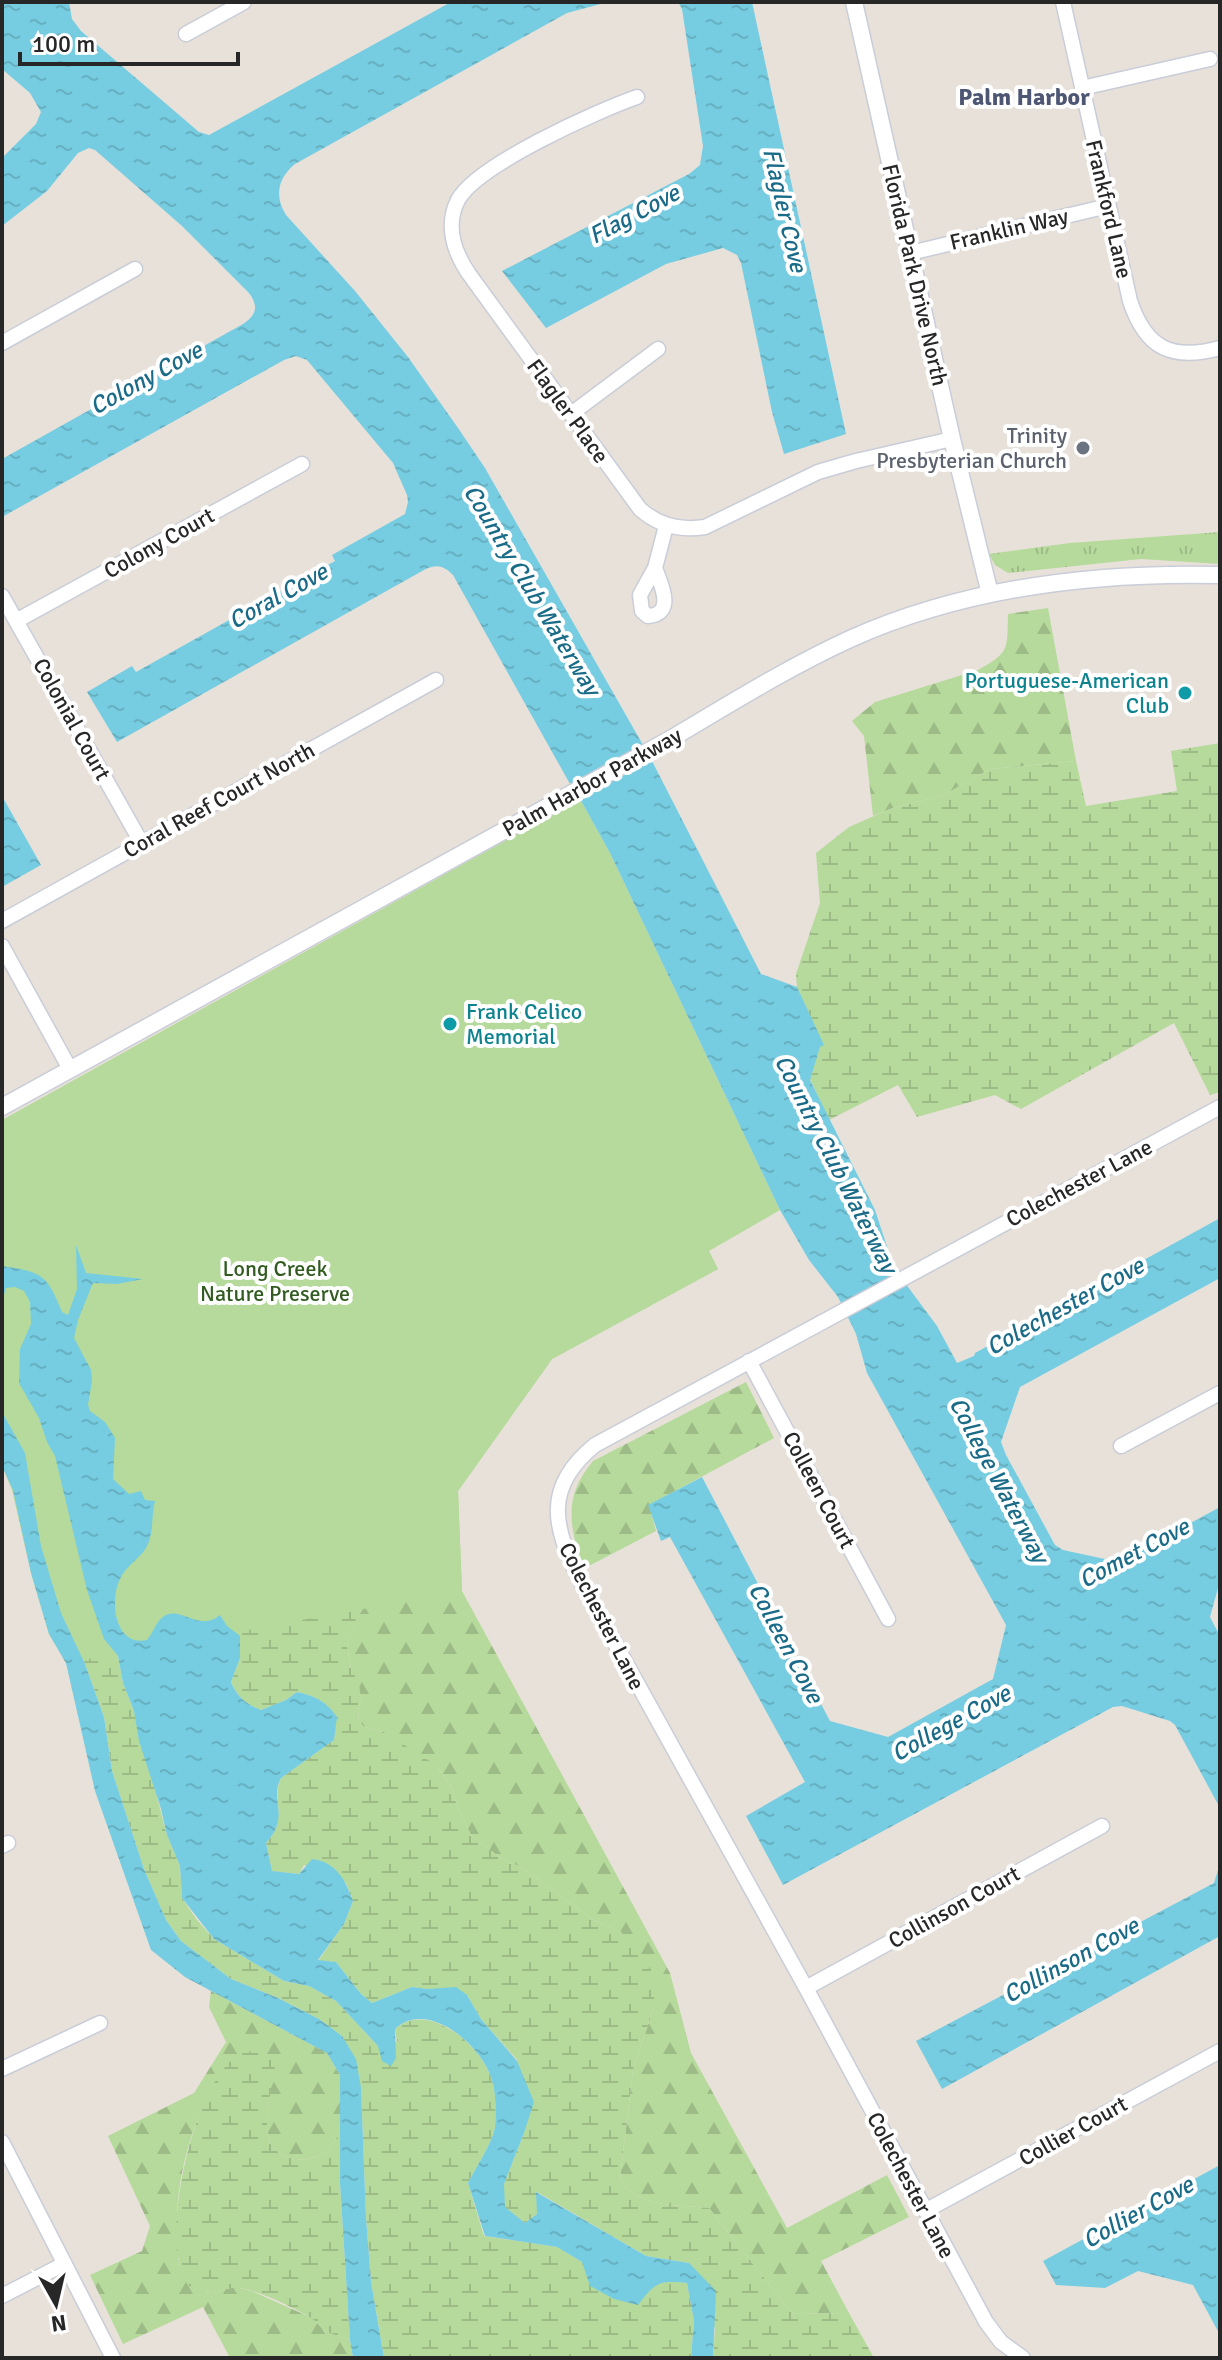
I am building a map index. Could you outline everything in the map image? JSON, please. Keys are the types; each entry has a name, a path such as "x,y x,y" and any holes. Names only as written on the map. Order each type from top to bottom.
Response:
{"street":[{"path":"186,34 244,2"},
{"name":"Florida Park Drive North","path":"854,2 990,594"},
{"name":"Frankford Lane","path":"1063,2 1130,301 1138,323 1146,335 1161,347 1194,353 1220,348"},
{"path":"1082,88 1210,59"},
{"name":"Flagler Place","path":"637,97 596,112 485,173 462,194 453,212 453,245 462,265 640,509 666,526"},
{"name":"Franklin Way","path":"910,253 1108,206"},
{"path":"2,343 135,269"},
{"path":"571,414 658,349"},
{"path":"655,568 666,526 687,529 712,525 818,472 952,439"},
{"name":"Colony Court","path":"16,621 302,464"},
{"name":"Palm Harbor Parkway","path":"2,1107 674,737 779,675 853,638 918,614 990,594 1101,577 1220,575"},
{"name":"Colonial Court","path":"2,596 141,842"},
{"name":"Coral Reef Court North","path":"2,921 436,680"},
{"path":"2,946 70,1069"},
{"name":"Colechester Lane","path":"1023,2358 1006,2347 990,2329 580,1580 563,1546 557,1518 558,1506 565,1481 578,1460 595,1445 1220,1107"},
{"name":"Colleen Court","path":"749,1361 888,1619"},
{"path":"1121,1446 1220,1393"},
{"name":"Collinson Court","path":"806,1988 1102,1826"},
{"path":"2,2069 100,2023"},
{"name":"Collier Court","path":"925,2211 1220,2051"},
{"path":"2,2142 113,2358"},
{"path":"2,2296 64,2264"}],"green space":[{"path":"1220,532 1220,564 1141,559 1008,573 995,565 989,554 1070,543"},
{"path":"1048,608 1076,761 990,769 944,795 873,816 864,736 852,721 875,702 978,670 1005,649 1008,614"},
{"path":"1220,743 1220,1092 1210,1095 1174,1023 1021,1109 995,1095 917,1117 898,1085 829,1120 810,1079 820,1046 823,1045 797,987 796,974 820,903 816,853 849,827 890,809 944,795 990,769 1076,761 1086,806 1177,791 1171,751"},
{"name":"Long Creek Nature Preserve","path":"580,799 610,853 780,1210 709,1251 718,1269 552,1359 458,1491 462,1591 66,1663 49,1634 12,1490 2,1466 2,1120"},
{"path":"2,1129 708,1251 718,1269 552,1359 458,1491 462,1591 670,1973 691,2053 787,2228 887,2175 909,2217 821,2261 849,2313 796,2314 790,2311 709,2208 659,2203 626,2188 620,2178 633,2070 654,2007 621,1932 595,1921 471,1835 452,1788 439,1769 384,1732 364,1727 359,1721 361,1698 347,1645 355,1620 365,1606"},
{"path":"746,1382 774,1438 649,1505 656,1531 583,1569 572,1526 573,1500 583,1474 593,1461"},
{"path":"365,1606 355,1621 347,1645 351,1669 359,1683 359,1721 364,1727 384,1732 436,1765 452,1788 471,1835 595,1921 621,1932 645,1958 655,1978 654,2007 633,2070 620,2178 626,2188 659,2203 709,2208 790,2311 796,2314 849,2313 874,2358 713,2358 715,2329 689,2263 646,2256 537,2192 537,2214 525,2223 504,2207 504,2184 524,2133 517,2060 481,2019 467,1995 412,1987 372,2003 336,1962 318,1961 344,1924 353,1901 346,1883 304,1865 299,1874 272,1871 266,1843 277,1825 281,1778 334,1740 336,1717 320,1700 297,1692 261,1710 243,1699 231,1682 240,1658 227,1626"},
{"path":"61,1614 112,1647 118,1656 167,1835 180,1866 182,1898 197,1920 214,1939 284,1981 309,1986 336,2001 378,2046 397,2041 395,2029 409,2021 424,2020 439,2024 468,2043 488,2070 495,2100 494,2133 468,2183 484,2236 557,2247 582,2262 652,2286 669,2281 687,2283 694,2321 691,2358 384,2358 371,2282 361,2088 342,2036 319,2019 231,1979 181,1941 166,1920 144,1869 112,1771 104,1717 85,1664"},
{"path":"211,1991 327,2053 340,2075 341,2132 326,2150 313,2158 289,2158 282,2154 271,2144 267,2129 275,2061 227,2065 203,2106 181,2176 177,2224 180,2266 206,2293 236,2287 312,2318 325,2331 350,2340 353,2358 230,2358 203,2307 123,2344 90,2275 142,2251 150,2226 108,2136 194,2093 226,2042 209,2007"},
{"path":"263,2050 276,2061 267,2129 276,2150 289,2158 313,2158 326,2150 341,2132 340,2183 350,2340 327,2332 308,2316 257,2292 233,2288 200,2292 188,2284 179,2264 179,2200 195,2127 208,2095 223,2070 239,2055"}],"water":[{"path":"2,2 69,2 72,19 81,31 199,132 209,135 451,2 608,2 567,13 295,164 285,175 279,194 286,215 355,291 408,357 485,468 643,745 570,784 453,575 436,566 117,742 87,692 132,666 136,672 335,561 332,555 405,514 407,495 393,463 307,360 296,356 2,517 2,459 243,324 254,313 255,305 248,292 182,226 89,148 78,153 47,191 2,226 2,158 36,124 41,112 30,93 2,69"},
{"path":"678,2 752,2 846,434 784,454 737,255 723,248 666,264 546,328 502,271 689,174 700,165 703,146 682,9"},
{"path":"651,759 761,974 797,987 824,1045 820,1047 810,1080 875,1210 894,1268 937,1326 957,1363 1220,1218 1220,1278 1020,1387 1001,1442 1055,1545 1063,1550 1119,1562 1220,1507 1220,1581 1210,1617 1220,1636 1220,1808 1175,1725 1122,1706 1113,1707 783,1885 746,1816 805,1782 670,1537 661,1541 648,1505 702,1477 830,1721 888,1737 993,1679 1006,1625 867,1373 856,1334 838,1297 809,1260 780,1210 610,853 580,799"},
{"path":"2,796 41,865 2,887"},
{"path":"76,1245 86,1273 143,1279 117,1284 93,1283 74,1338 91,1370 90,1411 105,1422 115,1438 113,1479 129,1494 141,1491 145,1500 155,1501 148,1544 123,1574 117,1588 115,1610 121,1630 128,1637 147,1640 165,1616 180,1615 203,1621 220,1615 227,1626 240,1636 240,1658 231,1682 243,1699 261,1710 297,1692 320,1700 333,1711 337,1717 334,1740 281,1778 277,1794 277,1825 266,1843 272,1871 299,1874 312,1859 320,1861 338,1873 350,1893 353,1901 344,1924 318,1960 336,1962 372,2003 412,1987 456,1987 467,1995 481,2019 517,2061 534,2102 504,2184 505,2207 525,2223 537,2214 536,2192 646,2256 689,2263 716,2291 713,2358 691,2358 694,2321 687,2283 658,2285 638,2305 614,2299 590,2286 582,2262 557,2247 485,2236 468,2183 494,2133 495,2094 488,2070 468,2043 439,2023 424,2019 409,2021 395,2029 396,2058 391,2066 382,2061 378,2046 336,2001 309,1986 284,1981 214,1939 182,1898 180,1866 167,1835 139,1741 118,1656 104,1639 87,1590 55,1456 39,1418 19,1383 20,1349 31,1324 30,1302 24,1291 15,1287 6,1288 2,1301 2,1266 26,1270 47,1282 62,1312 68,1315 77,1289"},
{"path":"2,1412 25,1453 41,1546 61,1613 85,1664 104,1717 112,1771 144,1869 166,1920 181,1941 231,1979 319,2019 342,2036 356,2059 361,2088 371,2282 384,2358 353,2358 350,2340 340,2183 340,2075 327,2053 185,1977 151,1950 95,1791 66,1663 49,1634 31,1573 13,1490 2,1466"},
{"name":"Collinson Cove","path":"1220,1863 1220,1936 942,2089 916,2041 1214,1883"},
{"name":"Collier Cove","path":"1220,2165 1220,2335 1193,2285 1138,2271 1105,2288 1056,2285 1043,2261"}],"place":[{"name":"Trinity Presbyterian Church","path":"1083,448"},
{"name":"Portuguese-American Club","path":"1185,693"},
{"name":"Frank Celico Memorial","path":"450,1024"}],"district":[{"name":"Palm Harbor","path":"1024,97"}],"water label":[{"name":"Flagler Cove","path":"785,210"},
{"name":"Flag Cove","path":"634,214"},
{"name":"Colony Cove","path":"146,378"},
{"name":"Country Club Waterway","path":"532,590"},
{"name":"Coral Cove","path":"278,596"},
{"name":"Country Club Waterway","path":"836,1164"},
{"name":"Colechester Cove","path":"1065,1306"},
{"name":"College Waterway","path":"999,1480"},
{"name":"Comet Cove","path":"1134,1553"},
{"name":"Colleen Cove","path":"786,1643"},
{"name":"College Cove","path":"951,1723"}]}
